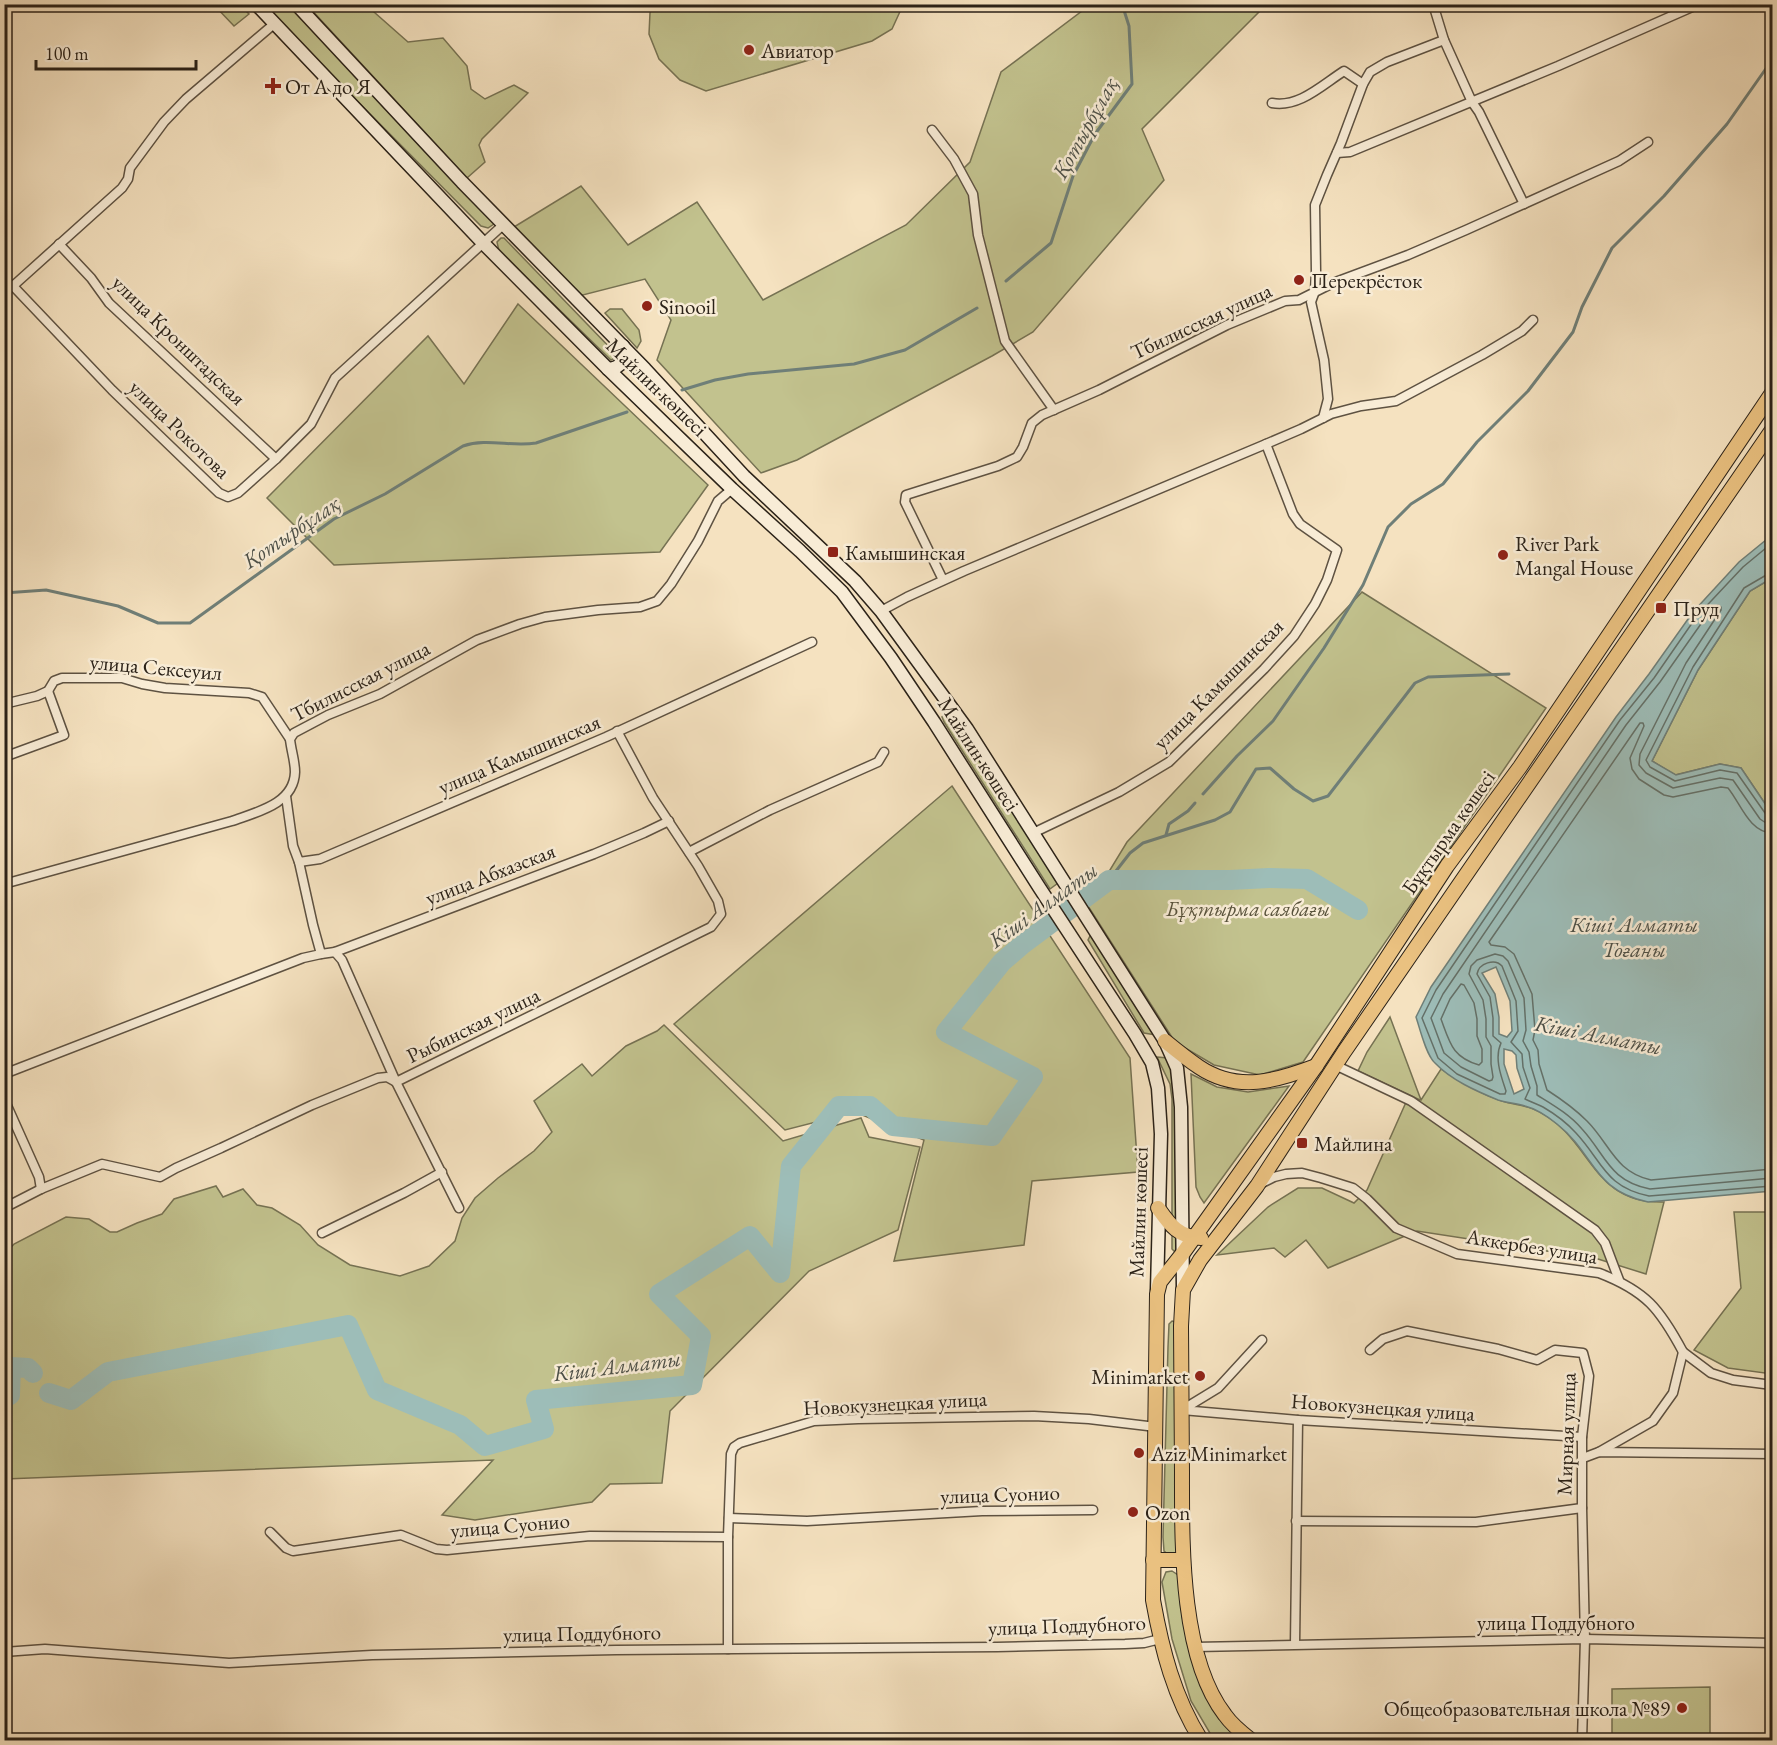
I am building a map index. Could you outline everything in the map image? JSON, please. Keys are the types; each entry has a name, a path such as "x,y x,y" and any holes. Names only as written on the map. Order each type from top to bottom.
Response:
{"main road":[{"name":"Майлин көшесі","path":"256,4 484,244 608,369 842,592 891,658 934,722 1152,1064 1158,1088 1161,1134 1158,1208 1154,1600 1160,1639 1179,1698 1190,1723 1201,1740"},
{"name":"Майлин көшесі","path":"296,4 503,225 623,346 744,476 855,581 881,612 967,729 1165,1041 1177,1068 1187,1236"},
{"path":"608,369 614,369 621,364 624,359 623,346"},
{"name":"Бұқтырма көшесі","path":"1157,1294 1160,1282 1183,1252 1187,1236 1316,1066 1456,852 1520,767 1773,393"},
{"name":"Бұқтырма көшесі","path":"1183,1290 1200,1260 1257,1186 1335,1065 1773,430"},
{"path":"1165,1041 1210,1074 1243,1083 1258,1083 1282,1078 1316,1066"},
{"path":"1158,1208 1170,1225 1187,1236 1218,1236"},
{"path":"1183,1252 1182,1560 1188,1604 1195,1647 1206,1679 1224,1714 1251,1740"},
{"path":"1153,1560 1182,1560"}],"street":[{"path":"1433,4 1444,40 1472,102 1524,204"},
{"path":"1337,153 1350,152 1472,102 1699,4"},
{"path":"9,284 59,244 122,188 128,179 130,168 164,122 186,99 274,24"},
{"path":"1323,418 1328,399 1324,360 1311,302 1315,291 1315,206 1363,84 1370,72 1387,62 1444,40"},
{"path":"1272,103 1283,105 1306,97 1344,71 1363,84"},
{"path":"932,130 954,159 973,194 978,235 1005,341 1054,410"},
{"name":"Тбилисская улица","path":"943,580 905,502 906,495 998,466 1017,457 1032,423 1042,416 1099,390 1227,325 1285,301 1299,300 1333,283 1408,255 1619,161 1648,142"},
{"name":"улица Рокотова","path":"9,284 112,390 219,493 228,497 238,493 311,424 335,378 503,225"},
{"name":"улица Кронштадская","path":"59,244 91,278 115,309 276,459"},
{"path":"881,612 943,580 1266,444 1331,414 1361,406 1396,401 1482,355 1522,331 1533,320"},
{"name":"улица Камышинская","path":"1032,833 1119,792 1169,762 1257,676 1294,636 1315,604 1327,580 1337,550 1300,524 1293,514 1266,444"},
{"name":"Тбилисская улица","path":"286,796 291,789 295,773 290,739 294,733 380,694 477,640 520,624 545,617 640,607 657,601 698,542 718,501 732,489"},
{"name":"улица Камышинская","path":"299,862 320,859 336,853 617,731 812,642"},
{"name":"улица Сексеуил","path":"4,704 37,696 48,691 54,681 62,678 122,678 165,687 249,693 262,697 290,739"},
{"path":"4,757 64,735 48,691"},
{"name":"Рыбинская улица","path":"4,1208 41,1189 102,1164 160,1177 312,1104 378,1078 387,1077 396,1083 711,927 721,914 718,901 653,798 617,731"},
{"path":"689,852 770,810 878,762 884,752"},
{"path":"4,884 232,821 267,809 286,796 293,846 321,954"},
{"name":"улица Абхазская","path":"5,1071 303,958 335,952 594,854 669,821"},
{"path":"335,952 342,960 396,1083 459,1208"},
{"path":"1335,1065 1411,1101 1515,1172 1594,1230 1605,1243 1619,1280"},
{"path":"4,1099 39,1177 41,1189"},
{"path":"322,1233 442,1172"},
{"name":"Аккербез улица","path":"1257,1186 1274,1177 1302,1173 1353,1188 1396,1228 1457,1254 1599,1273 1619,1280 1648,1300 1666,1322 1683,1352 1712,1373 1733,1380 1773,1385"},
{"name":"Мирная улица","path":"1370,1350 1383,1339 1407,1331 1498,1349 1537,1360 1555,1350 1583,1353 1588,1376 1582,1437 1585,1639 1582,1740"},
{"path":"1182,1410 1218,1388 1262,1340"},
{"path":"1583,1458 1599,1452 1653,1421 1673,1393 1683,1352"},
{"name":"Новокузнецкая улица","path":"1182,1410 1298,1420 1582,1437"},
{"name":"Новокузнецкая улица","path":"728,1649 731,1454 734,1447 740,1443 814,1421 1034,1416 1089,1419 1156,1427"},
{"path":"1295,1644 1298,1420"},
{"path":"1599,1452 1773,1454"},
{"path":"1296,1521 1476,1522 1582,1508"},
{"name":"улица Суонио","path":"729,1518 807,1521 982,1511 1093,1510"},
{"name":"улица Суонио","path":"270,1532 286,1548 293,1551 402,1535 436,1549 447,1550 590,1536 728,1537"},
{"name":"улица Поддубного","path":"4,1652 45,1649 229,1663 372,1655 997,1647 1125,1644 1160,1639"},
{"name":"улица Поддубного","path":"1195,1647 1585,1639 1773,1643"}],"green space":[{"name":"Авиатор","path":"653,4 903,5 892,29 872,41 706,91 680,80 659,59 649,34"},
{"path":"214,5 240,5 249,14 234,26"},
{"path":"262,5 292,5 491,215 494,224 488,228 481,226"},
{"path":"307,5 366,5 408,42 443,38 467,66 471,89 485,99 514,85 528,93 482,139 479,145 485,162 467,178"},
{"path":"1090,5 1266,5 1142,129 1164,180 1033,332 797,460 761,473 657,360 671,320 645,279 579,296 514,227 581,186 628,245 697,202 763,300 906,225 970,162 1001,72"},
{"path":"504,238 616,354 615,358 611,360 499,251 497,242"},
{"path":"518,304 708,485 660,552 334,565 267,498 428,336 464,384"},
{"path":"610,309 622,309 639,330 641,341 637,348 605,313"},
{"path":"1772,578 1772,814 1741,768 1720,764 1675,775 1652,761 1698,670 1750,591"},
{"name":"Бұқтырма саябағы","path":"1362,592 1546,708 1303,1062 1260,1075 1214,1065 1175,1042 1088,906 1127,842"},
{"path":"950,711 1058,883 1050,889 944,722 942,717"},
{"path":"952,786 1130,1058 1138,1172 1032,1181 1024,1245 894,1261 924,1140 855,1112 785,1130 674,1024"},
{"path":"1091,934 1156,1035 1144,1033 1088,940"},
{"path":"1390,1017 1421,1100 1441,1069 1478,1091 1502,1101 1534,1109 1556,1123 1606,1181 1621,1193 1640,1200 1664,1202 1646,1274 1598,1259 1417,1231 1328,1268 1306,1240 1285,1257 1274,1248 1217,1255 1268,1207 1298,1188 1322,1188 1354,1203 1367,1190 1407,1100 1420,1100 1358,1071 1367,1052"},
{"path":"664,1025 783,1141 861,1118 869,1137 920,1147 898,1230 809,1271 670,1411 662,1483 610,1484 592,1502 475,1520 442,1515 493,1460 5,1479 4,1255 14,1244 66,1217 89,1219 110,1232 117,1232 162,1214 174,1199 216,1186 223,1197 243,1189 257,1205 272,1208 300,1225 318,1245 350,1265 400,1276 429,1266 455,1241 462,1218 475,1198 534,1151 552,1132 534,1101 582,1064 592,1076 626,1046 657,1031"},
{"path":"1157,1057 1168,1058 1175,1082 1177,1249 1174,1251 1172,1249 1172,1099 1170,1084"},
{"path":"1191,1074 1217,1087 1248,1092 1289,1086 1204,1203 1196,1187"},
{"path":"1734,1212 1772,1212 1772,1374 1728,1368 1694,1350 1741,1288"},
{"path":"1172,1321 1175,1322 1179,1551 1174,1555 1169,1555 1164,1551 1163,1537 1168,1347 1169,1324"},
{"path":"1172,1571 1178,1575 1182,1616 1189,1647 1241,1740 1214,1740 1191,1701 1172,1639 1162,1582 1166,1572"},
{"path":"1710,1687 1710,1738 1612,1739 1612,1689"}],"water":[{"name":"Кіші Алматы Тоғаны","path":"1772,535 1772,578 1750,591 1698,670 1652,761 1676,775 1720,764 1741,768 1772,814 1772,1191 1648,1202 1616,1189 1605,1180 1570,1135 1546,1116 1529,1107 1498,1100 1481,1093 1441,1069 1429,1054 1416,1017 1431,987 1616,717 1693,612 1739,562","holes":["1496,967 1510,1001 1512,1031 1507,1037 1499,1034 1495,994 1482,973","1504,1049 1516,1055 1517,1068 1524,1089 1514,1094 1504,1064"]}],"waterway":[{"name":"Қотырбұлақ","path":"1006,281 1051,243 1073,176 1095,134 1132,84 1129,26 1122,4"},
{"path":"1203,794 1273,721 1324,648 1363,585 1388,527 1411,504 1443,484 1477,442 1528,391 1573,332 1582,307 1612,248 1664,196 1727,124 1772,60"},
{"name":"Қотырбұлақ","path":"682,390 715,380 748,374 854,364 905,350 977,308"},
{"name":"Қотырбұлақ","path":"4,593 46,590 118,606 158,623 190,623 334,519 385,494 463,446 481,443 536,443 627,412"},
{"path":"1109,880 1130,853 1143,843 1215,820 1230,812 1256,769 1270,768 1294,789 1313,801 1328,796 1415,683 1428,677 1509,674"},
{"path":"1166,835 1169,824 1188,811 1195,803"},
{"name":"Кіші Алматы","path":"49,1393 71,1400 108,1372 348,1325 377,1390 460,1425 485,1446 544,1429 536,1400 692,1385 701,1336 659,1294 750,1236 780,1273 791,1166 839,1106 870,1106 893,1126 992,1136 1033,1077 946,1032 1002,962 1109,880 1307,879 1358,910"},
{"name":"Кіші Алматы","path":"4,1398 10,1395 11,1367 28,1368 33,1373"}],"place":[{"name":"Авиатор","path":"749,50"},
{"name":"От А до Я","path":"273,86"},
{"name":"Перекрёсток","path":"1299,280"},
{"name":"Sinooil","path":"647,306"},
{"name":"Камышинская","path":"833,552"},
{"name":"River Park Mangal House","path":"1503,555"},
{"name":"Пруд","path":"1661,608"},
{"name":"Майлина","path":"1302,1143"},
{"name":"Minimarket","path":"1200,1376"},
{"name":"Aziz Minimarket","path":"1139,1453"},
{"name":"Ozon","path":"1133,1512"},
{"name":"Общеобразовательная школа №89","path":"1682,1708"}]}
